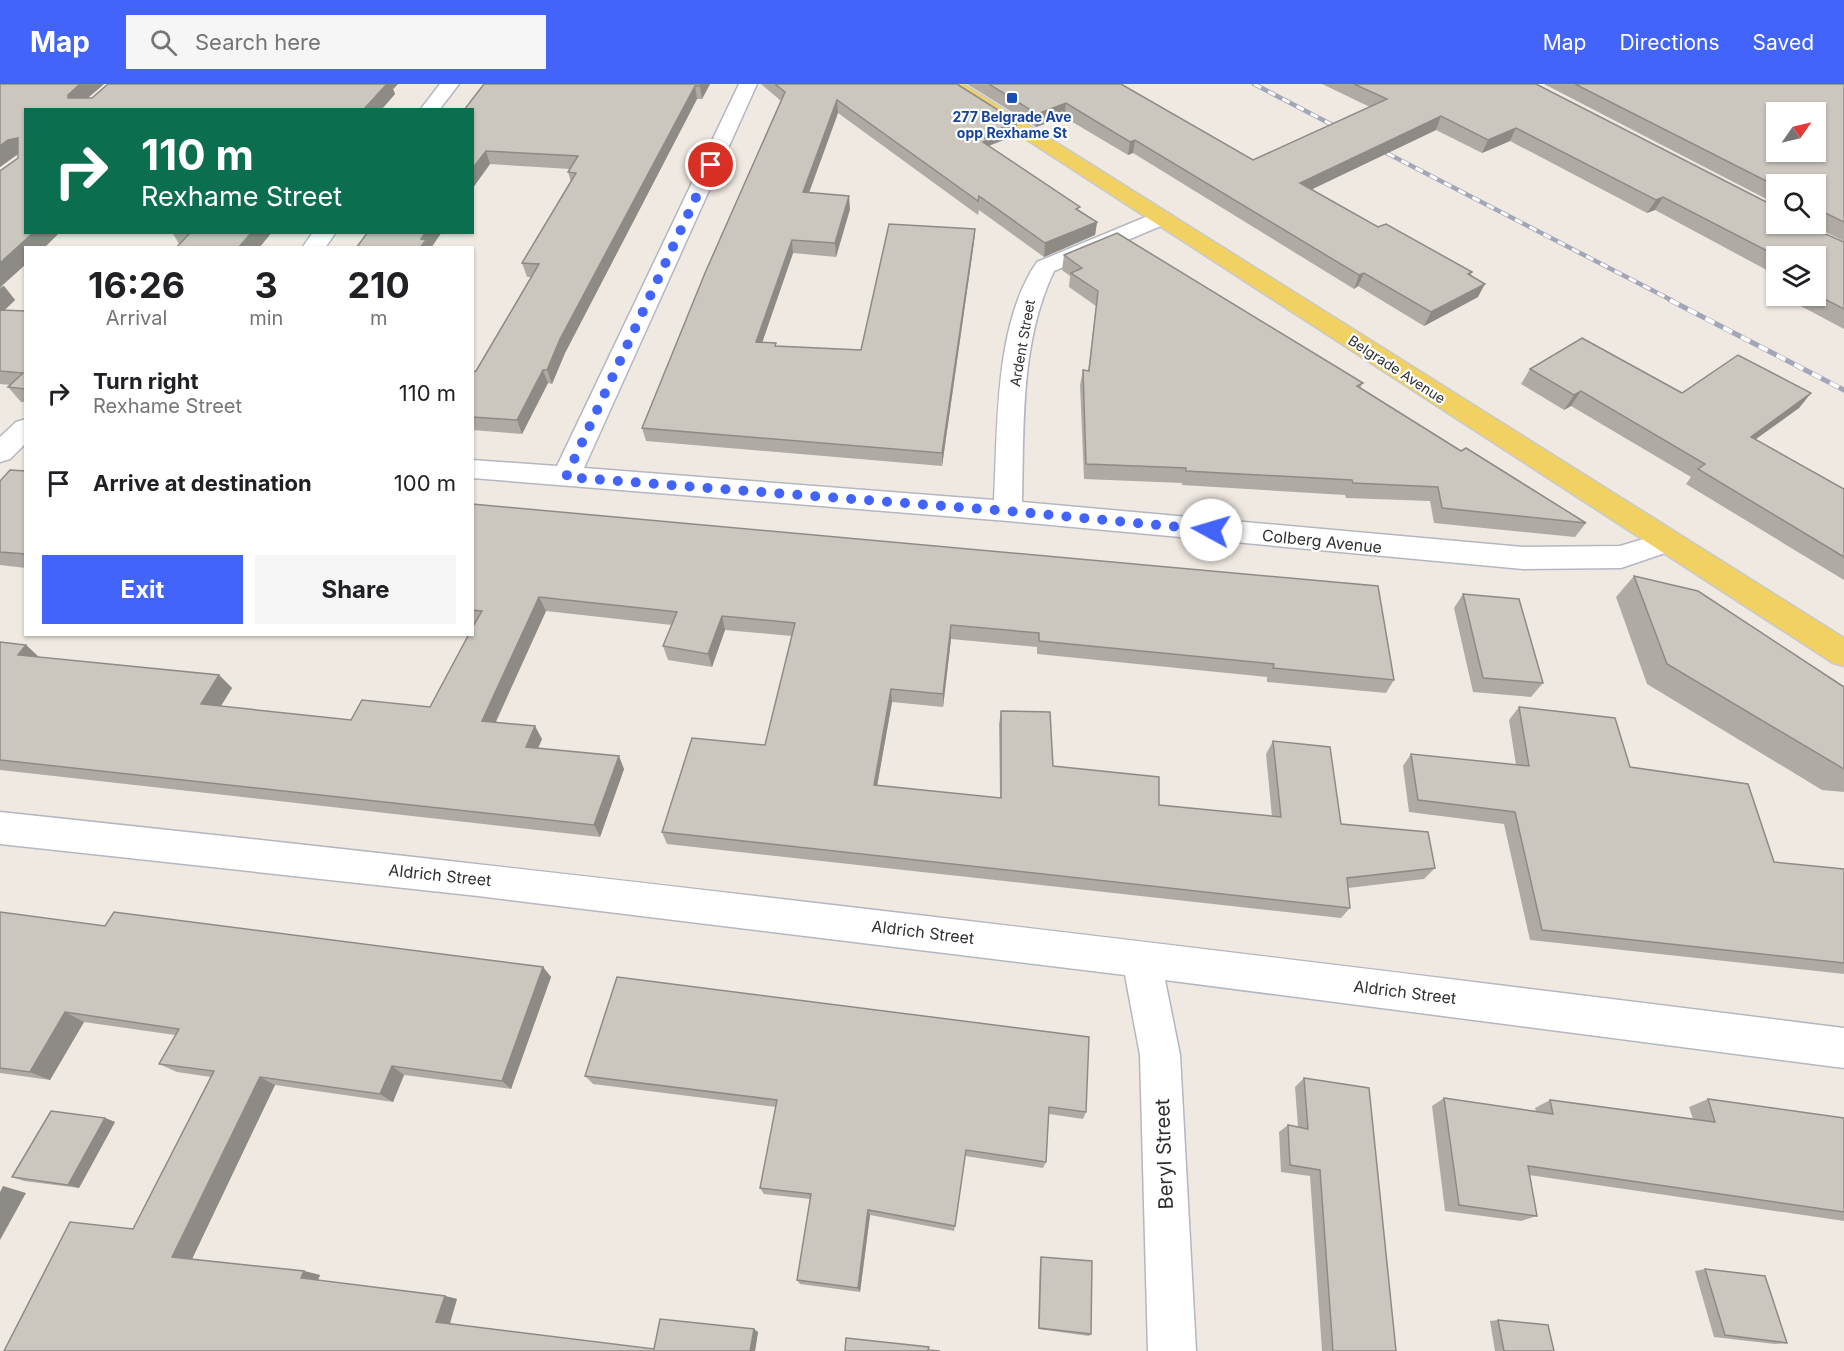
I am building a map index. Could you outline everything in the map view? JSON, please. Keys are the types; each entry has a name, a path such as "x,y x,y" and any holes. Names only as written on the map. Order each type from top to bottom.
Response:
{"main road":[{"name":"Belgrade Avenue","path":"950,84 1844,654"}],"street":[{"path":"431,108 450,84"},
{"path":"566,477 748,84"},
{"name":"Ardent Street","path":"1008,511 1014,387 1029,296 1045,267 1160,218"},
{"path":"0,453 17,427"},
{"name":"Colberg Avenue","path":"474,469 1008,511 1522,558 1621,557 1667,542"},
{"name":"Aldrich Street","path":"0,828 478,879 1141,959 1844,1048"},
{"name":"Beryl Street","path":"1141,959 1160,1055 1172,1351"}],"building":[{"path":"0,84 80,84 68,95 68,98 92,98 108,84 387,84 365,108 24,108 24,234 32,234 0,263 0,171 18,158 18,138 8,140 0,146"},
{"path":"484,84 701,84 695,86 560,339 547,370 543,370 517,420 474,417 474,372 539,264 522,263 576,173 568,172 578,156 486,151 474,166 474,108 466,108"},
{"path":"775,84 957,84 1017,122 981,136 987,140 983,142 1080,207 1076,209 1097,222 1045,243 979,196 978,201 837,100 803,192 849,196 835,243 792,240 756,342 776,343 775,346 861,350 889,224 975,229 942,453 642,428 705,273 785,92"},
{"path":"989,84 1121,84 1253,160 1387,99 1354,84 1536,84 1766,202 1766,234 1826,234 1844,242 1844,309 1826,300 1826,246 1766,246 1766,250 1663,197 1656,200 1516,128 1488,140 1441,116 1300,183 1378,227 1386,224 1472,272 1468,274 1485,284 1431,312 1364,273 1359,275 1135,140 1130,142 1066,103 1037,114"},
{"path":"1575,84 1844,84 1844,222 1826,213 1826,174 1766,174 1766,181"},
{"path":"1117,233 1363,383 1357,386 1461,451 1466,448 1586,523 1442,508 1438,487 1186,471 1186,468 1086,464 1083,370 1089,371 1098,291 1071,273 1082,268 1064,255"},
{"path":"189,234 250,234 240,246 178,246"},
{"path":"366,234 425,234 421,239 426,240 422,246 358,246"},
{"path":"0,310 24,311 24,389 8,387 23,373 0,371"},
{"path":"1582,338 1682,393 1738,355 1811,393 1751,437 1844,489 1844,557 1698,469 1705,464 1581,391 1574,395 1530,369"},
{"path":"10,470 24,471 24,554 0,552 0,481"},
{"path":"474,504 1378,586 1394,680 1273,668 1274,664 1039,641 1039,633 951,625 943,694 891,689 874,785 1001,798 1001,711 1050,712 1053,766 1159,777 1159,805 1281,817 1273,741 1330,747 1341,824 1428,832 1435,868 1347,878 1350,908 662,832 692,738 765,745 795,623 722,616 708,654 663,646 677,612 539,597 482,721 535,726 526,747 619,756 594,825 0,760 0,642 26,645 18,655 219,675 201,704 351,720 362,700 430,707 468,636 474,636 474,625 482,611 474,610"},
{"path":"1634,576 1698,591 1844,687 1844,769 1667,664"},
{"path":"1463,594 1519,599 1543,683 1483,678"},
{"path":"1519,707 1615,718 1630,767 1748,784 1774,862 1844,869 1844,963 1542,930 1515,812 1418,800 1411,754 1529,766"},
{"path":"0,912 105,926 114,912 543,967 502,1081 392,1066 380,1094 260,1077 172,1257 304,1271 301,1278 445,1296 436,1322 654,1349 660,1319 754,1329 750,1351 4,1351 70,1222 133,1229 214,1071 159,1064 179,1029 65,1012 30,1072 0,1068"},
{"path":"617,977 1089,1037 1086,1112 1049,1107 1046,1162 966,1150 955,1226 868,1210 858,1288 797,1280 811,1194 760,1188 777,1100 585,1076"},
{"path":"1304,1078 1369,1088 1396,1351 1333,1351 1320,1170 1290,1165 1288,1125 1308,1129"},
{"path":"1444,1098 1553,1114 1550,1100 1715,1122 1708,1099 1844,1118 1844,1212 1528,1166 1537,1216 1459,1205"},
{"path":"51,1111 105,1118 68,1185 12,1177"},
{"path":"1041,1257 1092,1261 1091,1334 1039,1328"},
{"path":"1705,1269 1765,1276 1787,1343 1725,1335"},
{"path":"1498,1320 1548,1325 1554,1351 1504,1351"},
{"path":"846,1338 929,1347 928,1350 940,1351 845,1351"}],"railway":[{"path":"1254,84 1346,132"},
{"path":"1373,146 1673,301"},
{"path":"1670,300 1844,390"}],"place":[{"name":"277 Belgrade Ave opp Rexhame St","path":"1012,98"}],"route":[{"path":"711,165 566,477 1008,511 1211,530"}]}
